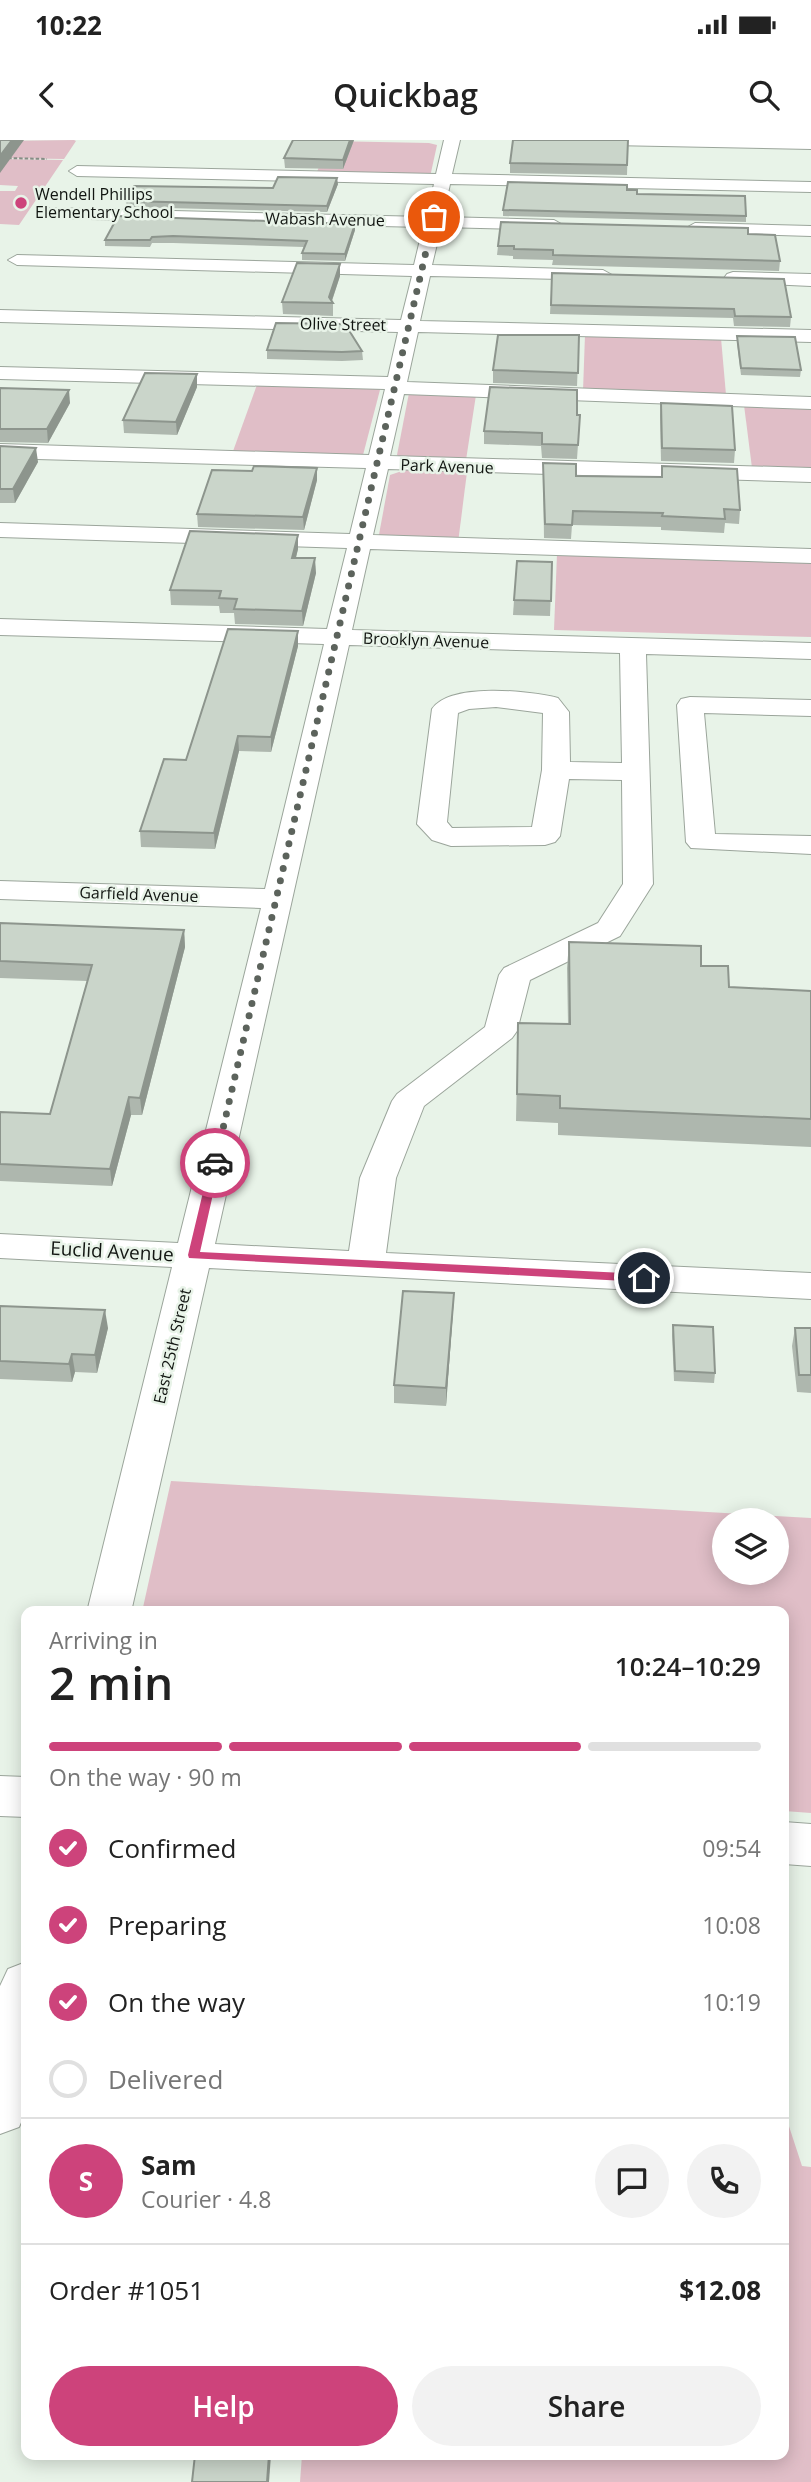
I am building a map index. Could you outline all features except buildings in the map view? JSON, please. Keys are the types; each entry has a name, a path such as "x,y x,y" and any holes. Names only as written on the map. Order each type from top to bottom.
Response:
{"street":[{"name":"East 25th Street","path":"110,1606 278,899 452,140"},
{"path":"611,140 811,144"},
{"path":"6,278 91,150"},
{"path":"70,181 444,179 811,187"},
{"name":"Wabash Avenue","path":"49,213 574,225"},
{"path":"672,228 811,231"},
{"path":"18,260 619,275"},
{"path":"715,278 811,280"},
{"name":"Olive Street","path":"0,316 811,336"},
{"path":"0,373 396,385 811,403"},
{"name":"Park Avenue","path":"0,451 811,475"},
{"path":"0,530 811,556"},
{"name":"Brooklyn Avenue","path":"0,626 811,651"},
{"path":"366,1264 378,1178 409,1101 500,1031 515,975 609,929 638,884 633,646"},
{"path":"471,699 550,704 556,712 556,769 545,836 451,836 442,834 432,824 445,709 457,702 471,699"},
{"path":"811,708 690,705 701,842 811,845"},
{"path":"556,769 635,772"},
{"name":"Garfield Avenue","path":"0,890 278,899"},
{"name":"Euclid Avenue","path":"0,1246 811,1286"},
{"path":"0,1796 21,1797"},
{"path":"789,1843 811,1845"},
{"path":"0,2109 21,2009"}],"path":[{"path":"0,163 3,159 39,159"}],"shaded area":[{"path":"0,141 76,141 64,159 6,158"},
{"path":"328,141 437,145 430,177 316,175"},
{"path":"4,159 63,160 19,225 0,224 0,191 15,191 18,186 0,185 0,166"},
{"path":"585,335 721,338 726,395 583,391"},
{"path":"258,382 381,386 363,455 232,454"},
{"path":"409,393 476,395 466,460 397,455"},
{"path":"744,405 811,406 811,470 752,468"},
{"path":"405,470 467,472 458,543 378,540 390,475"},
{"path":"557,554 811,562 811,637 554,630"},
{"path":"171,1481 712,1512 712,1585 789,1585 789,1517 811,1518 811,1813 789,1811 789,1606 143,1606"},
{"path":"789,2126 802,2166 811,2167 811,2482 300,2482 302,2460 789,2460"}],"way so far":[{"path":"215,1163 334,659 434,217"}],"place":[{"name":"Wendell Phillips Elementary School","path":"21,203"}],"route":[{"path":"215,1163 193,1255 644,1278"}]}
